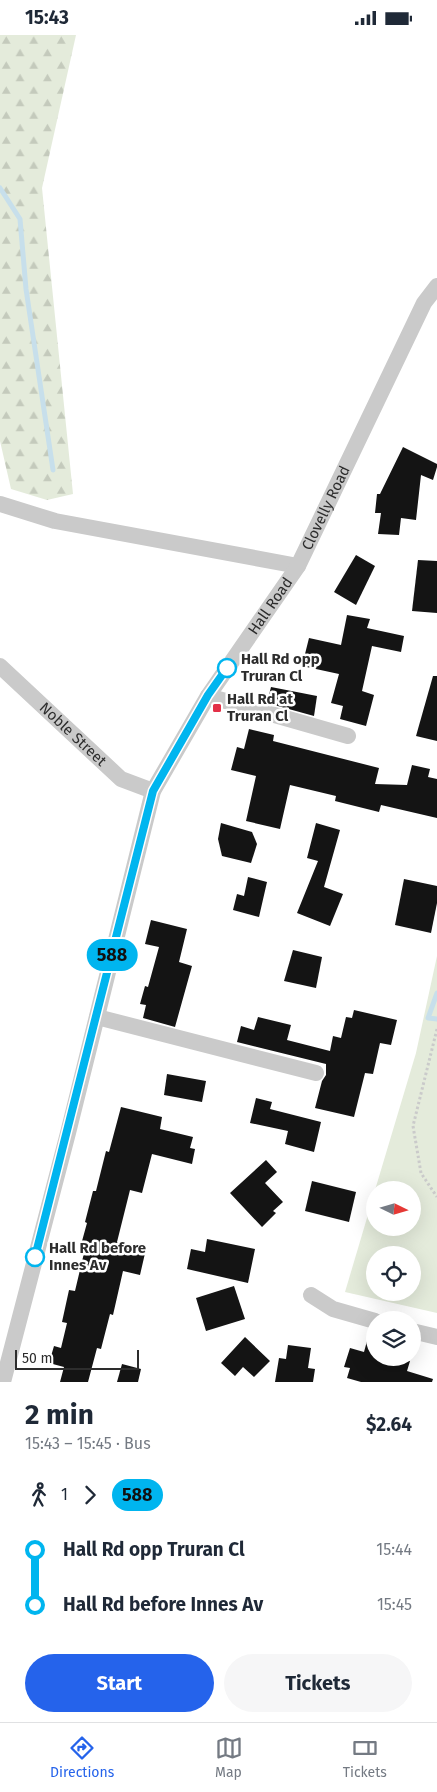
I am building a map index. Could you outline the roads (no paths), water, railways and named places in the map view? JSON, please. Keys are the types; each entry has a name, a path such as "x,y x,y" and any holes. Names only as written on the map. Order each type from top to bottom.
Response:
{"street":[{"name":"Clovelly Road","path":"0,504 55,521 298,566 424,303 437,286"},
{"name":"Hall Road","path":"3,1382 153,791 208,695 298,566"},
{"name":"Noble Street","path":"0,666 121,779 153,791"},
{"path":"208,695 348,736"},
{"path":"97,1017 316,1073"},
{"path":"311,1295 333,1309 366,1318"},
{"path":"421,1333 437,1337"}],"waterway":[{"path":"0,188 20,219 26,289 53,470"},
{"path":"437,993 428,1018 437,1019"}],"place":[{"name":"Hall Rd opp Truran Cl","path":"227,668"},
{"name":"Hall Rd at Truran Cl","path":"217,708"},
{"name":"Hall Rd before Innes Av","path":"35,1257"}]}
